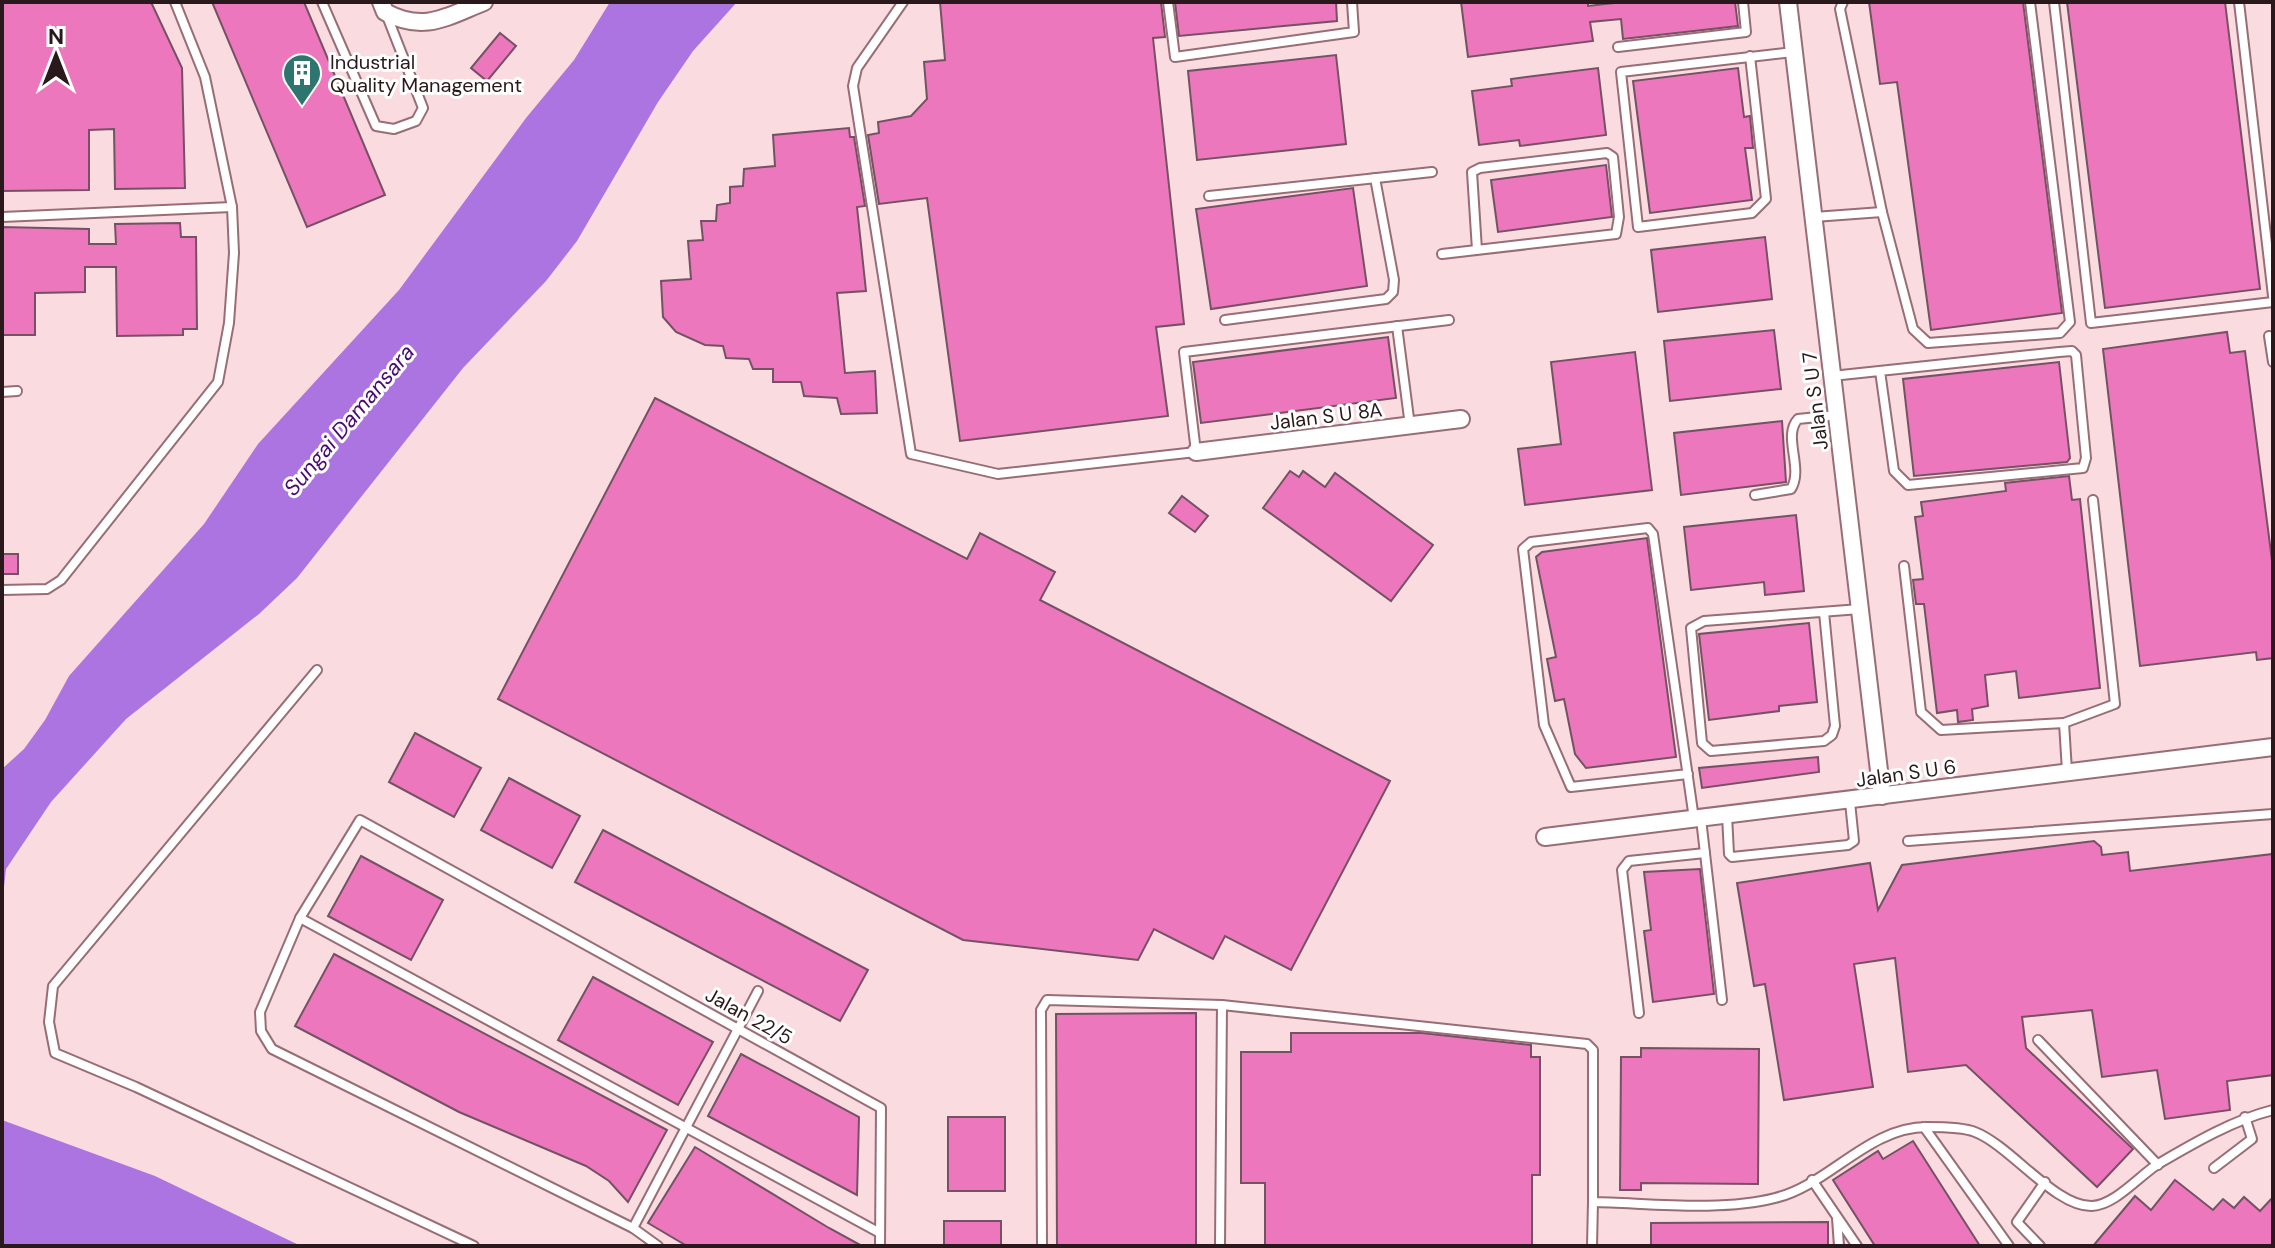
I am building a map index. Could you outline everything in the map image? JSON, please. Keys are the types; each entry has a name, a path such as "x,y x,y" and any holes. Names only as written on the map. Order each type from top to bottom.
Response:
{"street":[{"path":"383,7 407,23 433,22 484,2"},
{"name":"Jalan S U 7","path":"1788,2 1882,796"},
{"name":"Jalan S U 8A","path":"1196,452 1461,419"},
{"name":"Jalan S U 6","path":"1545,837 1850,802 2067,771 2273,747"}],"lane":[{"path":"2,590 47,589 61,580 218,382 229,323 234,253 232,207 205,77 175,2"},
{"path":"322,2 376,126 394,129 416,121 423,108 383,7"},
{"path":"903,2 857,68 853,86 911,454 998,474 1196,452 1184,352 1449,320"},
{"path":"1168,2 1175,57 1354,32 1352,2"},
{"path":"1618,47 1746,32 1743,2"},
{"path":"1843,2 1840,9 1882,212 1913,329 1928,343 2060,333 2070,322 2030,2"},
{"path":"2054,2 2091,323 2273,299 2239,2"},
{"path":"1750,56 1766,199 1752,213 1638,227 1621,72 1750,56 1793,52"},
{"path":"1442,254 1477,250 1616,234 1619,217 1613,157 1607,153 1480,168 1472,172 1477,250"},
{"path":"1209,196 1432,172"},
{"path":"1225,320 1386,299 1393,292 1394,280 1375,178"},
{"path":"2,217 232,207"},
{"path":"1813,217 1882,212"},
{"path":"1397,326 1410,426"},
{"path":"2269,336 2273,362"},
{"path":"1832,376 1880,371 2072,351 2076,355 2086,458 2083,468 1908,485 1894,471 1880,371"},
{"path":"2,392 17,391"},
{"path":"1755,495 1791,489 1796,481 1792,433 1798,419 1837,415"},
{"path":"1904,566 1921,712 1941,730 2064,723 2115,704 2093,500"},
{"path":"1688,774 1571,787 1544,725 1523,549 1531,542 1648,528 1653,534 1688,774 1705,853 1722,1000"},
{"path":"1824,612 1835,726 1832,735 1824,741 1711,751 1702,743 1691,628 1704,621 1860,609"},
{"path":"317,670 53,986 49,1022 55,1053 136,1087 474,1246"},
{"path":"2064,723 2067,771"},
{"path":"1727,815 1732,857 1848,845 1854,841 1850,802"},
{"path":"1908,841 2273,814"},
{"name":"Jalan 22/5","path":"300,918 360,820 881,1108 880,1246"},
{"path":"1639,1013 1622,870 1629,861 1705,853"},
{"path":"658,1246 633,1228 272,1049 261,1031 260,1012 300,918 880,1233"},
{"path":"633,1228 758,991"},
{"path":"1042,1246 1041,1010 1047,1000 1222,1005 1591,1046 1592,1246"},
{"path":"1220,1246 1222,1005"},
{"path":"2038,1040 2158,1165"},
{"path":"1593,1202 1732,1203 1776,1198 1883,1137 1924,1127 1974,1131 2012,1154 2062,1197 2091,1206 2109,1199 2158,1165 2245,1117 2273,1110"},
{"path":"2214,1168 2252,1139 2245,1117"},
{"path":"1924,1127 2009,1246"},
{"path":"1812,1180 1857,1246"},
{"path":"2002,1236 2017,1222 2045,1182"},
{"path":"1837,1218 1839,1246"},
{"path":"2017,1222 2040,1246"}],"water":[{"name":"Sungai Damansara","path":"610,2 737,2 693,51 658,102 577,241 546,281 463,368 297,578 259,614 126,719 51,802 6,869 2,905 2,769 24,749 45,720 69,676 204,524 258,444 399,290 526,118 574,60"},
{"path":"2,1120 155,1176 301,1246 2,1246"}],"building":[{"path":"2,2 151,2 182,68 185,188 115,189 114,129 89,130 89,190 2,191"},
{"name":"Industrial Quality Management","path":"212,2 304,2 385,195 307,227"},
{"path":"940,2 1161,2 1165,37 1153,38 1184,324 1156,327 1168,416 960,441 927,198 879,204 868,135 879,133 878,122 911,116 927,99 924,62 945,60"},
{"path":"1175,2 1336,2 1337,21 1179,36"},
{"path":"1461,2 1588,2 1588,6 1623,2 1735,2 1738,26 1623,39 1621,19 1590,22 1593,41 1468,57"},
{"path":"1869,2 2023,2 2062,313 1931,330 1897,82 1880,84"},
{"path":"2067,2 2225,2 2260,289 2105,308"},
{"path":"500,33 516,46 487,81 471,68"},
{"path":"1336,55 1346,144 1197,160 1188,71"},
{"path":"1598,68 1606,135 1520,146 1519,140 1479,145 1472,91 1512,86 1511,79"},
{"path":"1738,68 1744,117 1750,116 1753,148 1745,148 1752,200 1650,213 1633,81"},
{"path":"849,128 850,137 854,137 865,206 857,207 866,291 837,293 845,373 875,371 877,413 841,414 837,398 804,396 801,382 773,382 773,369 753,369 749,359 726,358 723,346 705,345 676,332 663,317 661,281 691,279 688,241 703,240 701,221 716,221 717,205 730,203 730,187 743,186 744,169 775,166 773,135"},
{"path":"1606,165 1612,217 1498,232 1491,180"},
{"path":"1353,188 1367,286 1211,309 1196,209"},
{"path":"180,223 181,237 196,237 197,329 183,329 183,335 117,336 116,267 85,267 85,292 35,293 35,335 2,335 2,227 89,229 89,244 116,244 115,224"},
{"path":"1765,237 1772,299 1658,312 1651,250"},
{"path":"1774,330 1781,389 1670,401 1664,341"},
{"path":"2227,332 2230,353 2245,351 2273,568 2273,658 2257,660 2256,652 2140,666 2103,349"},
{"path":"1388,337 1396,398 1201,423 1193,362"},
{"path":"1635,352 1652,490 1525,505 1518,449 1561,444 1551,362"},
{"path":"2059,362 2070,458 2067,462 1914,476 1903,379"},
{"path":"655,398 967,559 980,533 1055,572 1040,600 1390,781 1291,970 1225,936 1213,959 1154,929 1138,960 963,940 498,699"},
{"path":"1782,421 1786,482 1681,495 1674,433"},
{"path":"1290,471 1299,477 1303,471 1325,487 1335,473 1433,545 1391,601 1263,508"},
{"path":"2069,476 2072,500 2080,499 2100,688 2019,698 2016,671 1985,675 1988,706 1972,709 1973,720 1958,722 1957,710 1937,713 1924,604 1916,604 1913,580 1923,579 1915,517 1923,516 1921,502 2006,491 2005,483"},
{"path":"1182,496 1208,516 1195,532 1169,513"},
{"path":"1796,515 1804,591 1765,595 1764,582 1691,590 1684,527"},
{"path":"1647,538 1676,757 1586,768 1575,754 1564,699 1555,701 1547,659 1556,657 1536,557 1542,552"},
{"path":"2,554 18,554 18,574 2,574"},
{"path":"1809,623 1817,702 1779,706 1779,711 1709,720 1699,634"},
{"path":"415,733 481,768 454,817 389,782"},
{"path":"1818,757 1819,772 1702,788 1699,768"},
{"path":"509,778 580,816 552,868 481,830"},
{"path":"603,830 868,970 840,1021 575,882"},
{"path":"2094,841 2101,847 2102,855 2128,852 2130,871 2273,854 2273,1075 2227,1081 2230,1110 2165,1119 2157,1070 2102,1077 2092,1010 2022,1017 2026,1048 2133,1149 2097,1187 1966,1065 1908,1072 1895,958 1854,964 1873,1087 1784,1100 1765,984 1754,986 1737,883 1870,863 1878,910 1902,865"},
{"path":"361,856 443,900 411,960 328,916"},
{"path":"1700,869 1714,994 1653,1002 1644,931 1651,930 1644,872"},
{"path":"334,954 667,1130 628,1202 609,1181 586,1166 459,1112 295,1026"},
{"path":"593,977 713,1042 678,1105 558,1040"},
{"path":"1196,1013 1196,1246 1057,1246 1056,1014"},
{"path":"1291,1033 1422,1033 1531,1045 1531,1057 1540,1057 1540,1175 1532,1175 1532,1246 1265,1246 1265,1183 1241,1183 1241,1052 1291,1052"},
{"path":"1641,1048 1759,1049 1758,1184 1641,1183 1641,1190 1620,1190 1621,1057 1641,1057"},
{"path":"741,1054 859,1117 857,1195 708,1116"},
{"path":"948,1117 1005,1117 1005,1191 948,1191"},
{"path":"1913,1141 1980,1246 1875,1246 1833,1180 1878,1151 1883,1159"},
{"path":"695,1147 862,1246 687,1246 648,1223"},
{"path":"2175,1180 2213,1210 2223,1199 2234,1208 2244,1197 2260,1211 2273,1197 2273,1246 2093,1246 2135,1196 2151,1210"},
{"path":"944,1221 1001,1221 1001,1246 944,1246"},
{"path":"1828,1222 1828,1246 1651,1246 1651,1223"}],"place":[{"name":"Industrial Quality Management","path":"302,107"}]}
